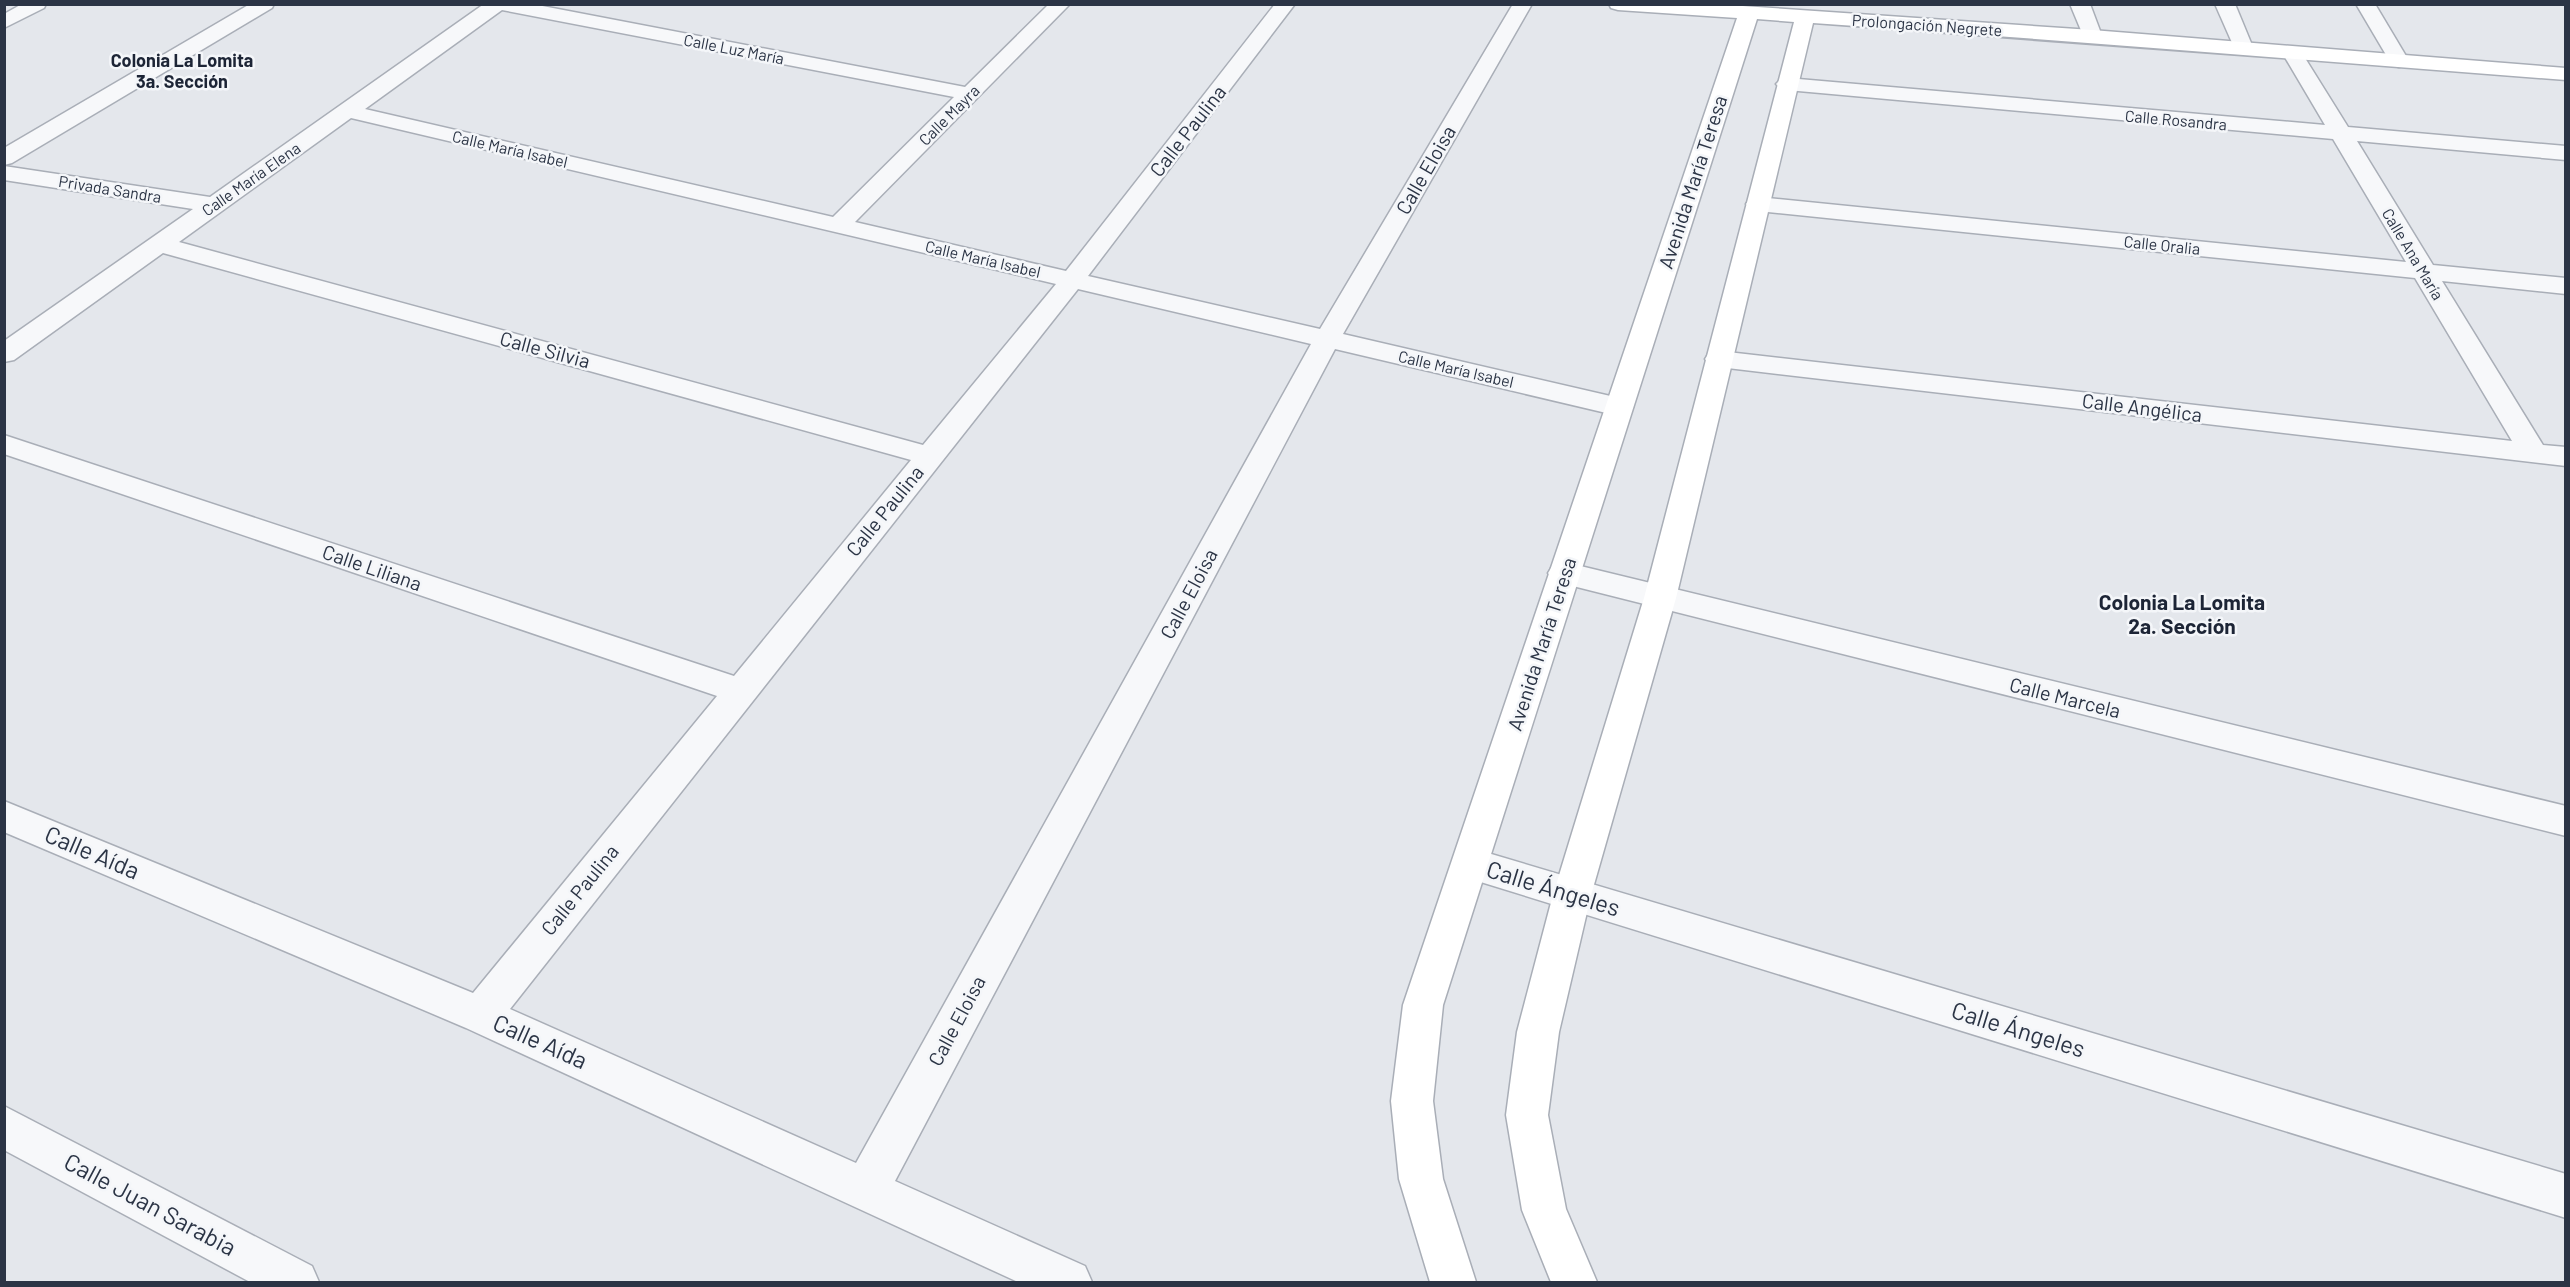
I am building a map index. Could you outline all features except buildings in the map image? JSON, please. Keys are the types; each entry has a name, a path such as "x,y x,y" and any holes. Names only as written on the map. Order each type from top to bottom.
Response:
{"street":[{"path":"4,21 37,4"},
{"path":"4,158 265,4"},
{"name":"Calle Luz María","path":"498,4 970,94"},
{"name":"Calle María Elena","path":"4,354 498,4"},
{"name":"Calle Mayra","path":"838,225 1061,4"},
{"name":"Calle Paulina","path":"480,1015 1072,280 1286,4"},
{"name":"Calle Eloisa","path":"866,1190 1327,339 1523,4"},
{"name":"Prolongación Negrete","path":"1618,4 2092,36 2293,54 2565,74"},
{"path":"2079,4 2092,36"},
{"path":"2225,4 2244,50"},
{"path":"2365,4 2399,62"},
{"name":"Avenida María Teresa","path":"1453,1282 1421,1179 1412,1101 1423,1005 1749,13"},
{"path":"1574,1282 1544,1210 1527,1115 1538,1032 1572,895 1660,598 1805,17"},
{"name":"Calle Ana María","path":"2293,54 2534,454"},
{"name":"Calle Rosandra","path":"1787,84 2341,135 2565,153"},
{"name":"Calle María Isabel","path":"347,111 1619,407"},
{"name":"Privada Sandra","path":"4,173 215,204"},
{"name":"Calle Oralia","path":"1758,204 2565,286"},
{"name":"Calle Silvia","path":"160,244 930,456"},
{"name":"Calle Angélica","path":"1719,359 2565,457"},
{"name":"Calle Liliana","path":"4,444 740,691"},
{"name":"Calle Marcela","path":"1564,573 2565,821"},
{"name":"Calle Aída","path":"4,816 480,1015 1069,1282"},
{"name":"Calle Ángeles","path":"1471,864 2565,1196"},
{"name":"Calle Juan Sarabia","path":"4,1127 297,1282"}],"district":[{"name":"Colonia La Lomita 3a. Sección","path":"182,71"},
{"name":"Colonia La Lomita 2a. Sección","path":"2182,615"}]}
